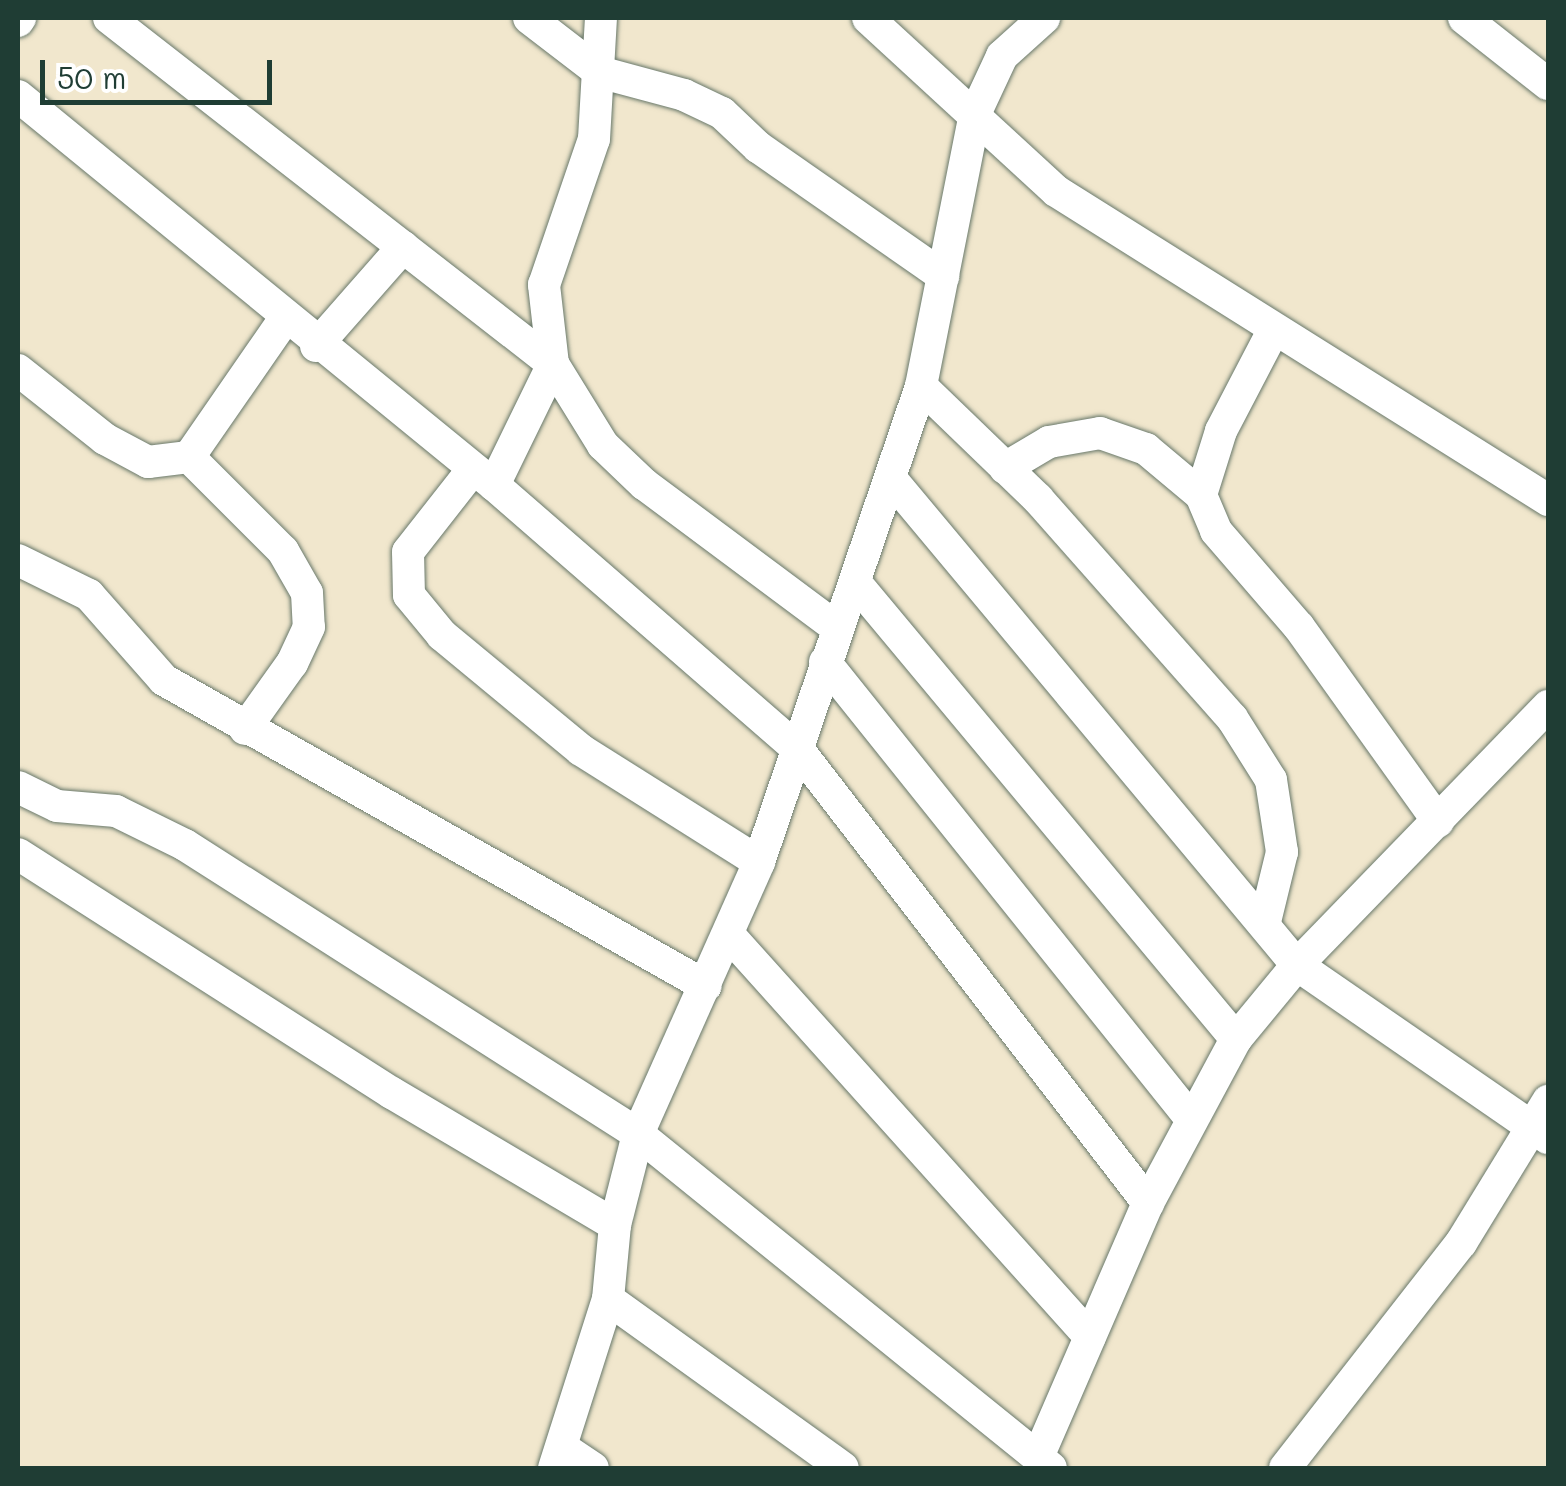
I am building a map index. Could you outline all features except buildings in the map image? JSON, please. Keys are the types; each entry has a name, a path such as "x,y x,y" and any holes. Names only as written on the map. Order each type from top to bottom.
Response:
{"street":[{"path":"109,18 553,364 602,445 644,484 837,628"},
{"path":"529,18 600,72 684,94 722,113 758,147 943,276"},
{"path":"601,18 594,139 548,258 544,285 553,364 483,477 408,552 409,596 442,635 582,750 759,862"},
{"path":"868,18 1056,191 1273,331 1548,500"},
{"path":"593,1468 558,1458 608,1299 615,1225 638,1134 759,862 825,662 892,480 922,386 975,114 1002,56 1044,18"},
{"path":"1464,18 1548,84"},
{"path":"18,96 284,320 483,477 796,748 1148,1204"},
{"path":"316,346 403,247"},
{"path":"18,370 105,439 148,462 189,457 284,320"},
{"path":"1201,495 1214,448 1273,331"},
{"path":"922,386 1005,468 1232,718 1270,780 1282,852 1265,922"},
{"path":"1005,468 1049,442 1100,433 1146,449 1201,495 1216,531 1310,642 1438,821"},
{"path":"189,457 283,551 306,593 309,627 292,663 244,729"},
{"path":"892,480 1026,647 1265,922 1296,965 1544,1121 1461,1243 1285,1468"},
{"path":"18,560 88,594 164,680 244,729 706,986"},
{"path":"854,582 1236,1039"},
{"path":"825,662 1191,1119"},
{"path":"18,787 57,806 116,810 184,845 638,1134 1045,1462 1090,1337 1148,1204 1236,1039 1296,965 1548,706"},
{"path":"18,854 615,1225"},
{"path":"729,936 1090,1337"},
{"path":"608,1299 829,1464"}]}
